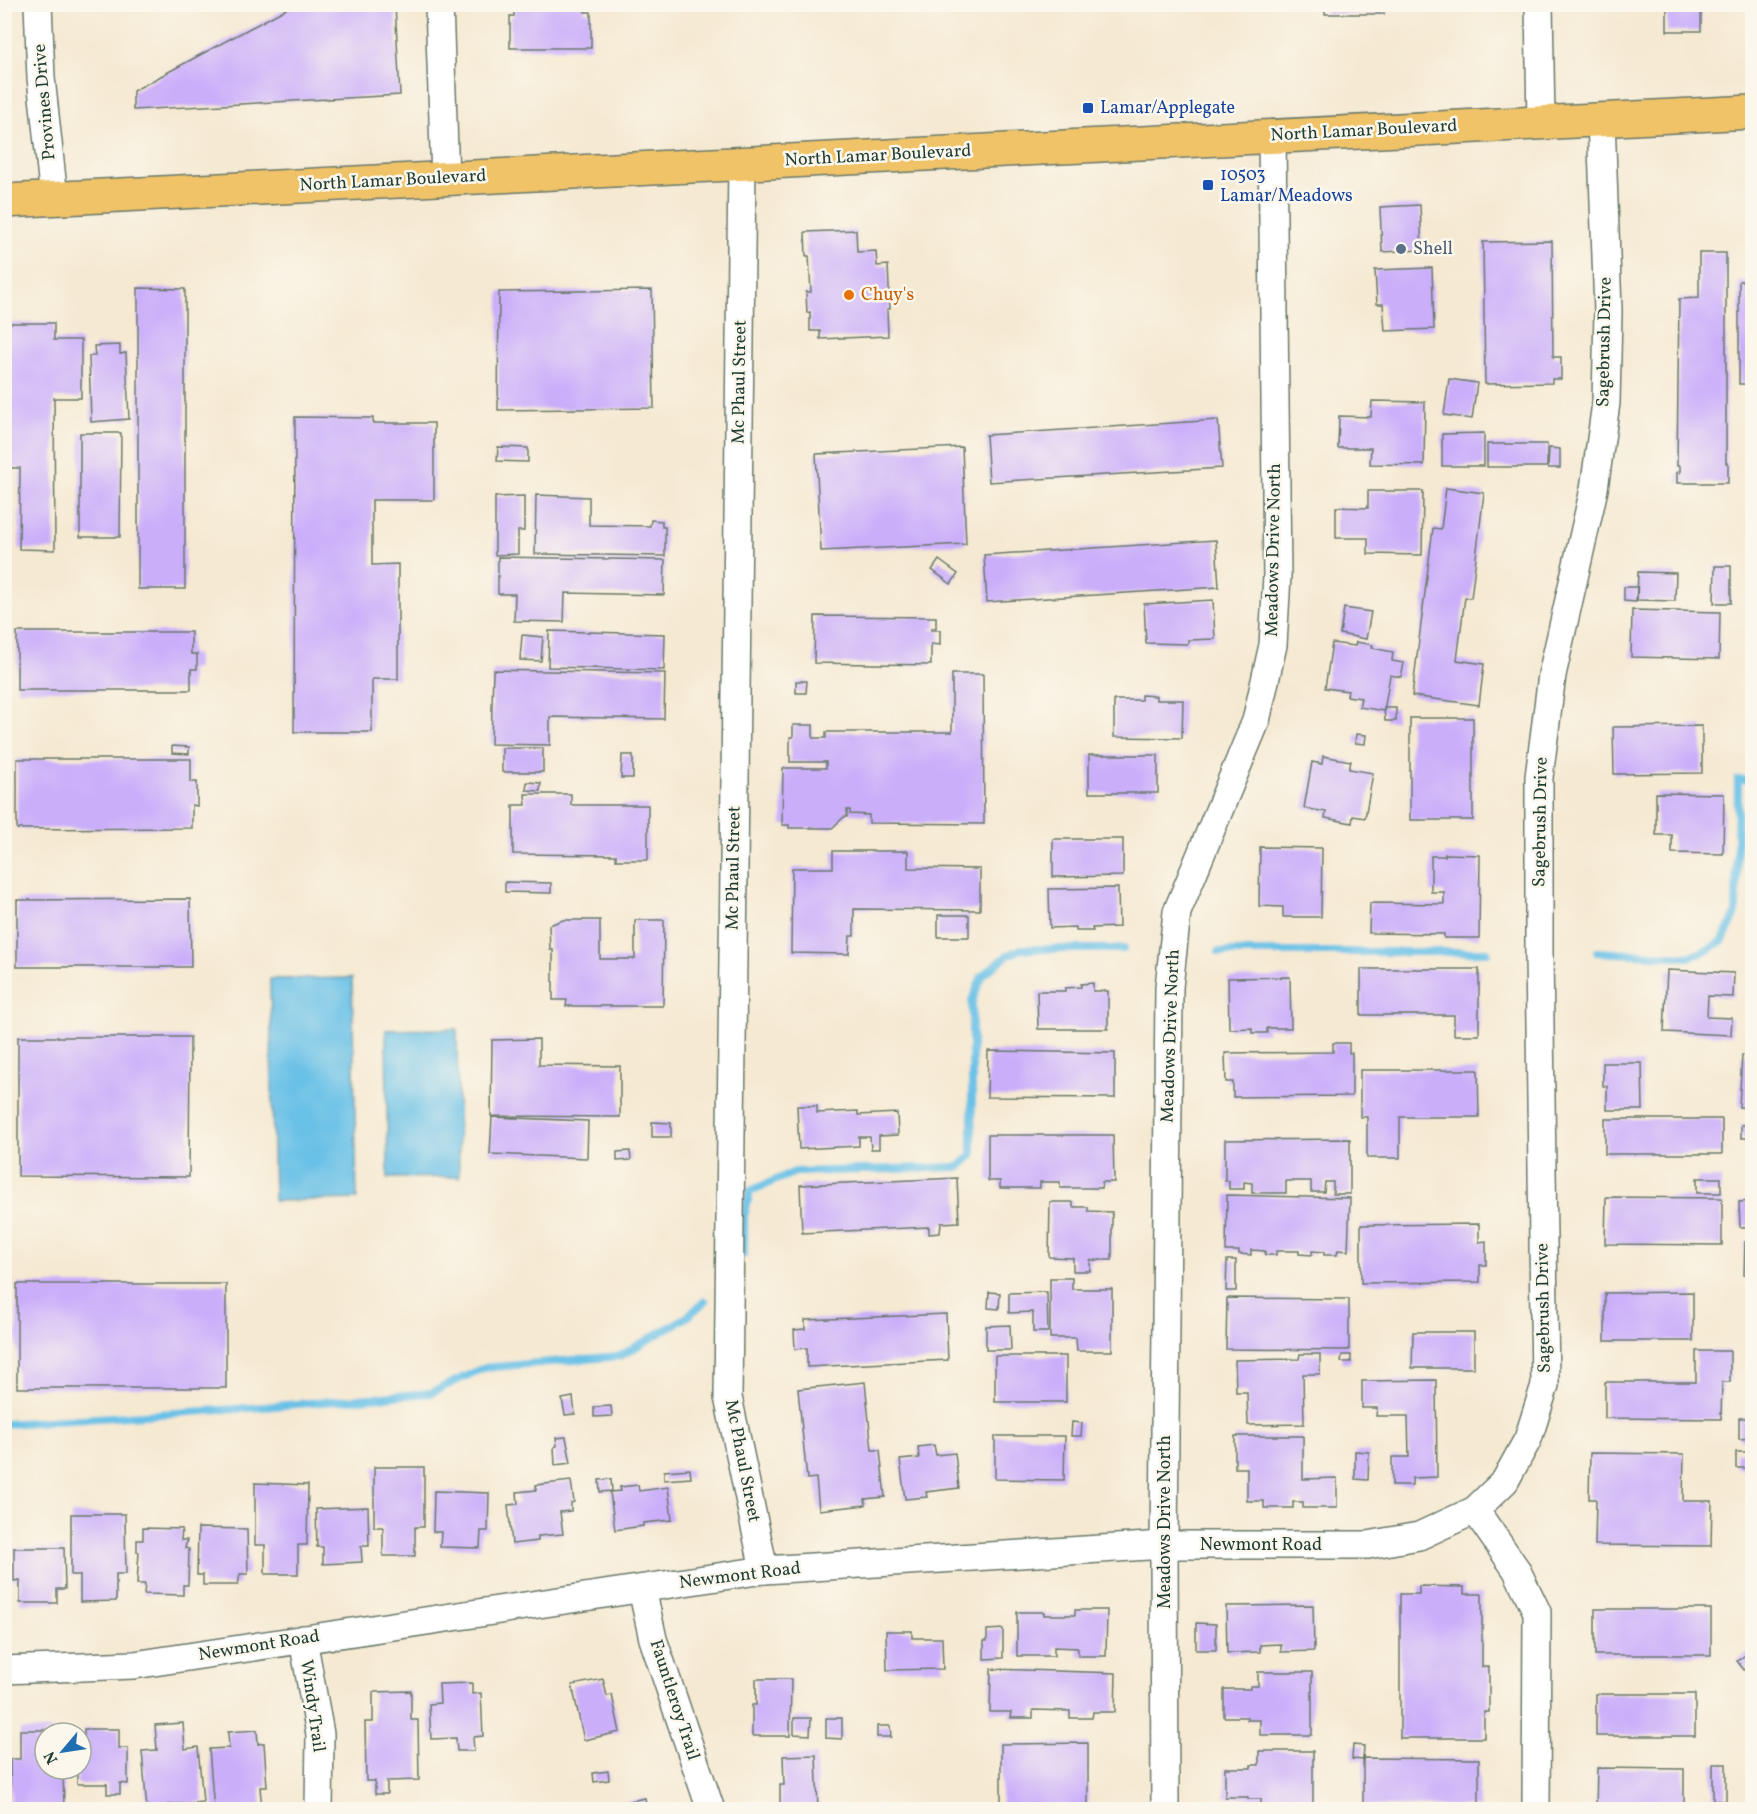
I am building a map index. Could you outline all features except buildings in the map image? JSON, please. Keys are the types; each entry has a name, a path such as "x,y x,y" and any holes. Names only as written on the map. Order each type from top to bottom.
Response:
{"main road":[{"name":"North Lamar Boulevard","path":"4,201 1752,112"}],"street":[{"name":"Provines Drive","path":"38,4 41,78 54,198"},
{"path":"439,4 445,179"},
{"path":"1539,4 1541,122"},
{"name":"Sagebrush Drive","path":"1475,1510 1505,1480 1528,1439 1545,1385 1539,777 1552,675 1594,489 1605,403 1608,311 1601,119"},
{"name":"Meadows Drive North","path":"1165,1809 1164,1545 1168,987 1177,912 1256,721 1273,645 1277,576 1272,136"},
{"name":"Mc Phaul Street","path":"742,163 728,1397 764,1570"},
{"path":"1475,1510 1516,1569 1537,1612 1536,1809"},
{"name":"Newmont Road","path":"4,1670 134,1665 764,1570 1164,1545 1368,1545 1419,1536 1475,1510"},
{"name":"Fauntleroy Trail","path":"642,1589 653,1640 711,1809"},
{"name":"Windy Trail","path":"303,1639 320,1734 319,1809"}],"water":[{"path":"352,978 357,1199 274,1201 270,979"},
{"path":"457,1029 459,1177 388,1178 386,1030"}],"waterway":[{"path":"1597,952 1689,957 1710,949 1723,940 1736,913 1738,780 1752,780"},
{"path":"744,1254 744,1216 750,1191 795,1172 959,1167 972,1155 972,1001 982,976 1008,955 1022,949 1123,949"},
{"path":"1219,952 1487,952"},
{"path":"4,1424 236,1409 431,1393 483,1368 620,1356 687,1317 705,1301"}],"place":[{"name":"Lamar/Applegate","path":"1088,108"},
{"name":"10503 Lamar/Meadows","path":"1208,185"},
{"name":"Shell","path":"1401,249"},
{"name":"Chuy's","path":"849,295"}]}
